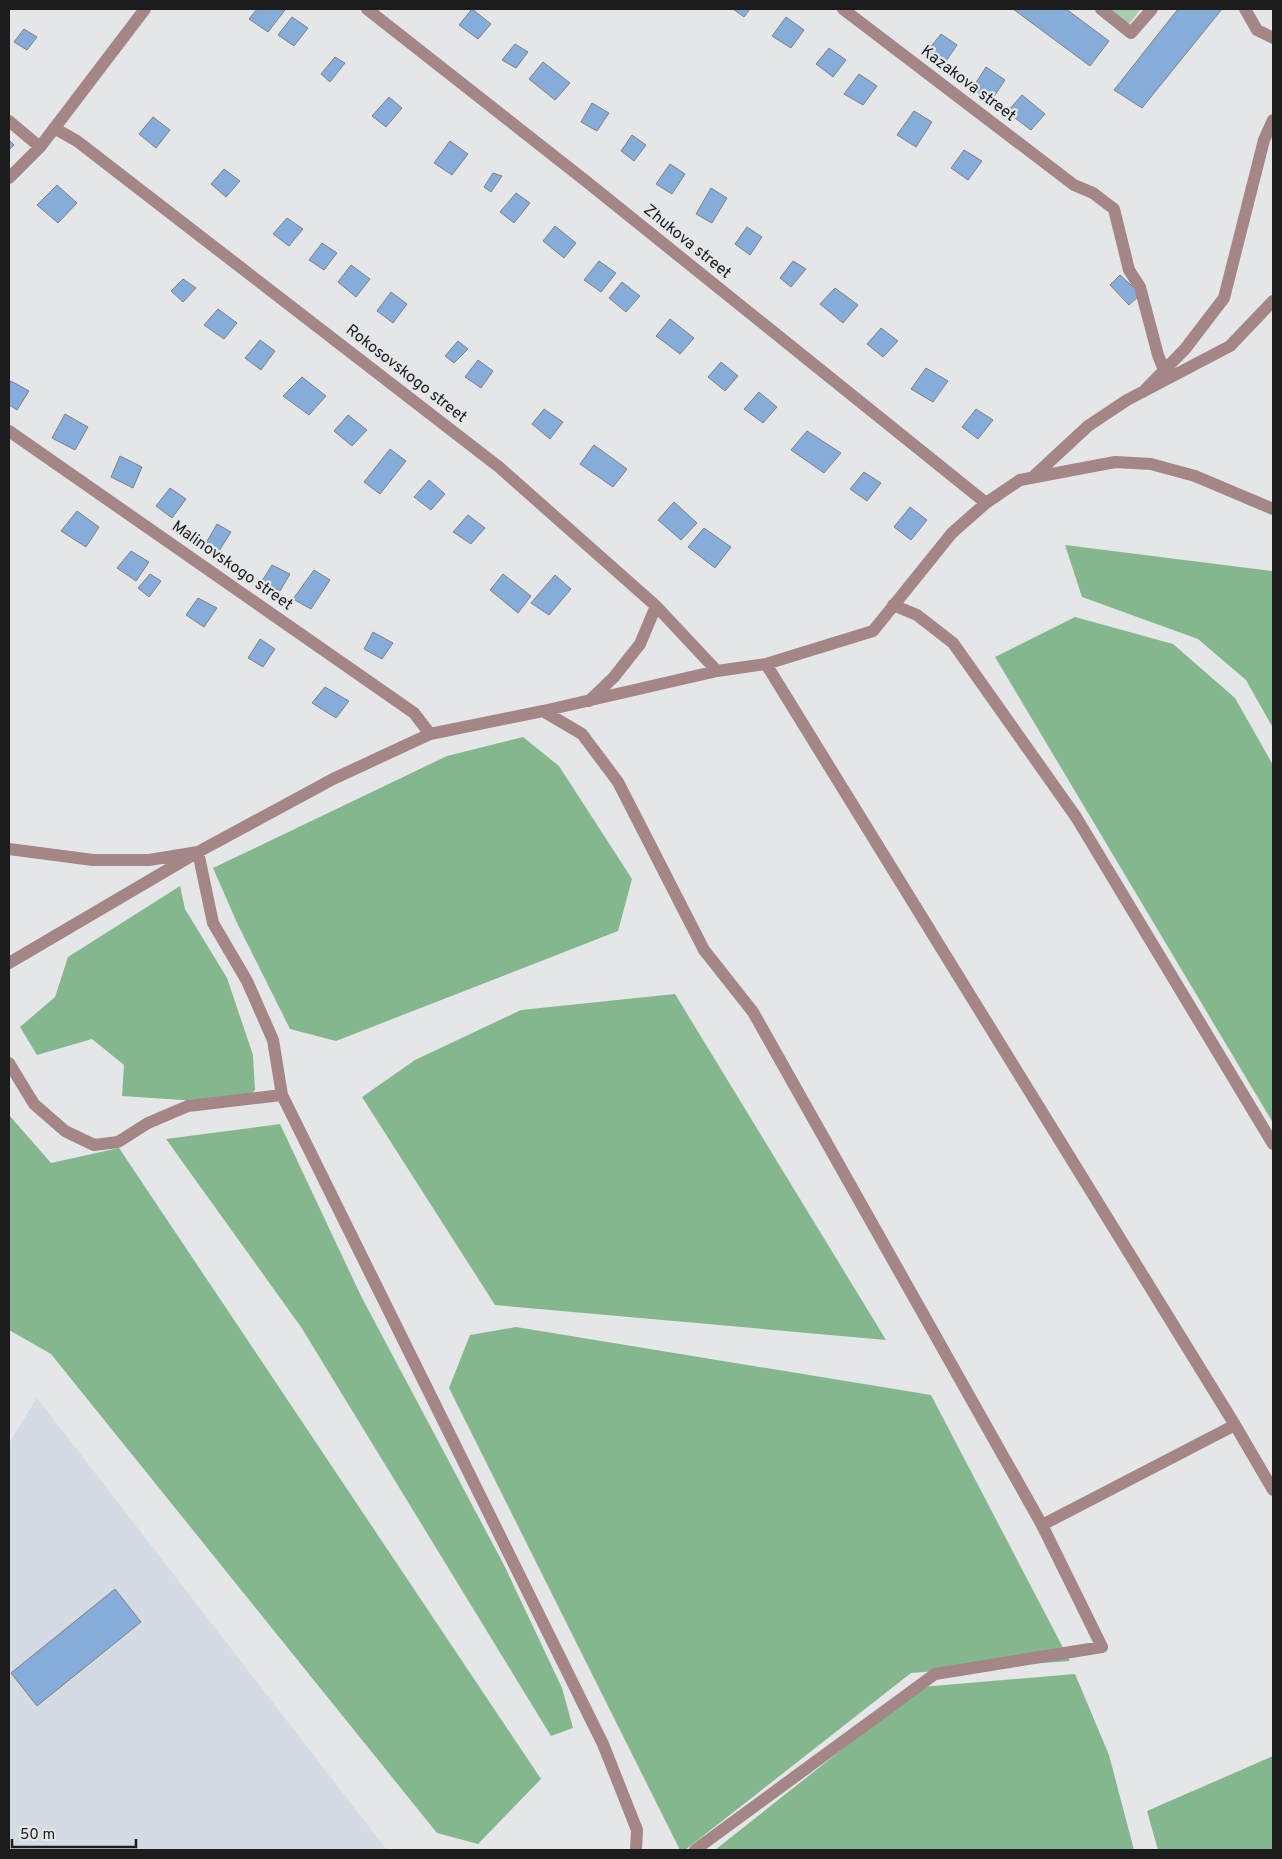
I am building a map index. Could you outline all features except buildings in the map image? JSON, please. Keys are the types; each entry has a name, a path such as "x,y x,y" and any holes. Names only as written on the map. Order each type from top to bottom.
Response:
{"street":[{"path":"9,178 40,147 145,9"},
{"name":"Zhukova street","path":"367,9 587,182 986,503"},
{"name":"Kazakova street","path":"843,9 1074,185 1093,193 1114,209 1129,270 1140,287 1158,355 1164,370"},
{"path":"1101,9 1131,33 1152,9"},
{"path":"1245,9 1257,30 1273,38"},
{"path":"1143,392 1184,349 1224,298 1264,140 1273,120"},
{"path":"9,121 40,147"},
{"name":"Rokosovskogo street","path":"54,128 77,141 499,467 656,606 717,671"},
{"path":"1033,477 1088,426 1127,400 1230,346 1273,301"},
{"name":"Malinovskogo street","path":"9,431 414,713 430,734"},
{"path":"9,963 198,852 333,778 430,734 589,701 717,671 766,664 873,631 952,533 986,503 1020,480 1115,462 1151,464 1196,476 1273,508"},
{"path":"893,605 917,615 953,643 1076,817 1273,1144"},
{"path":"589,701 614,677 640,644 656,606"},
{"path":"766,664 1235,1425 1273,1490"},
{"path":"542,711 582,734 618,782 704,950 753,1012 1042,1525 1102,1647 935,1674 695,1850"},
{"path":"9,849 93,860 149,860 198,852"},
{"path":"198,852 213,923 247,981 273,1040 282,1095 602,1744 637,1830 636,1850"},
{"path":"9,1063 34,1104 65,1131 94,1145 118,1142 148,1123 188,1106 282,1095"},
{"path":"1042,1525 1235,1425"}],"shaded area":[{"path":"37,1398 387,1850 9,1850 9,1443"}],"green space":[{"path":"1107,9 1141,9 1128,25"},
{"path":"1065,545 1273,571 1273,728 1246,680 1198,639 1082,597"},
{"path":"1075,617 1173,644 1235,698 1273,765 1273,1123 995,657"},
{"path":"523,737 559,766 632,879 618,931 336,1041 290,1029 238,925 213,868 447,756"},
{"path":"180,886 185,909 227,978 253,1055 255,1090 243,1104 122,1096 124,1065 92,1039 37,1055 20,1027 55,997 68,957"},
{"path":"675,994 886,1340 495,1305 362,1097 415,1060 521,1010"},
{"path":"9,1115 51,1163 119,1148 541,1779 478,1844 437,1833 51,1354 9,1330"},
{"path":"280,1124 361,1296 504,1565 562,1688 573,1728 551,1736 301,1327 166,1139"},
{"path":"516,1327 931,1395 1070,1661 911,1673 685,1850 680,1850 449,1388 470,1335"},
{"path":"1075,1674 1109,1755 1134,1850 715,1850 921,1687"},
{"path":"1273,1756 1273,1850 1158,1850 1147,1811"}]}
